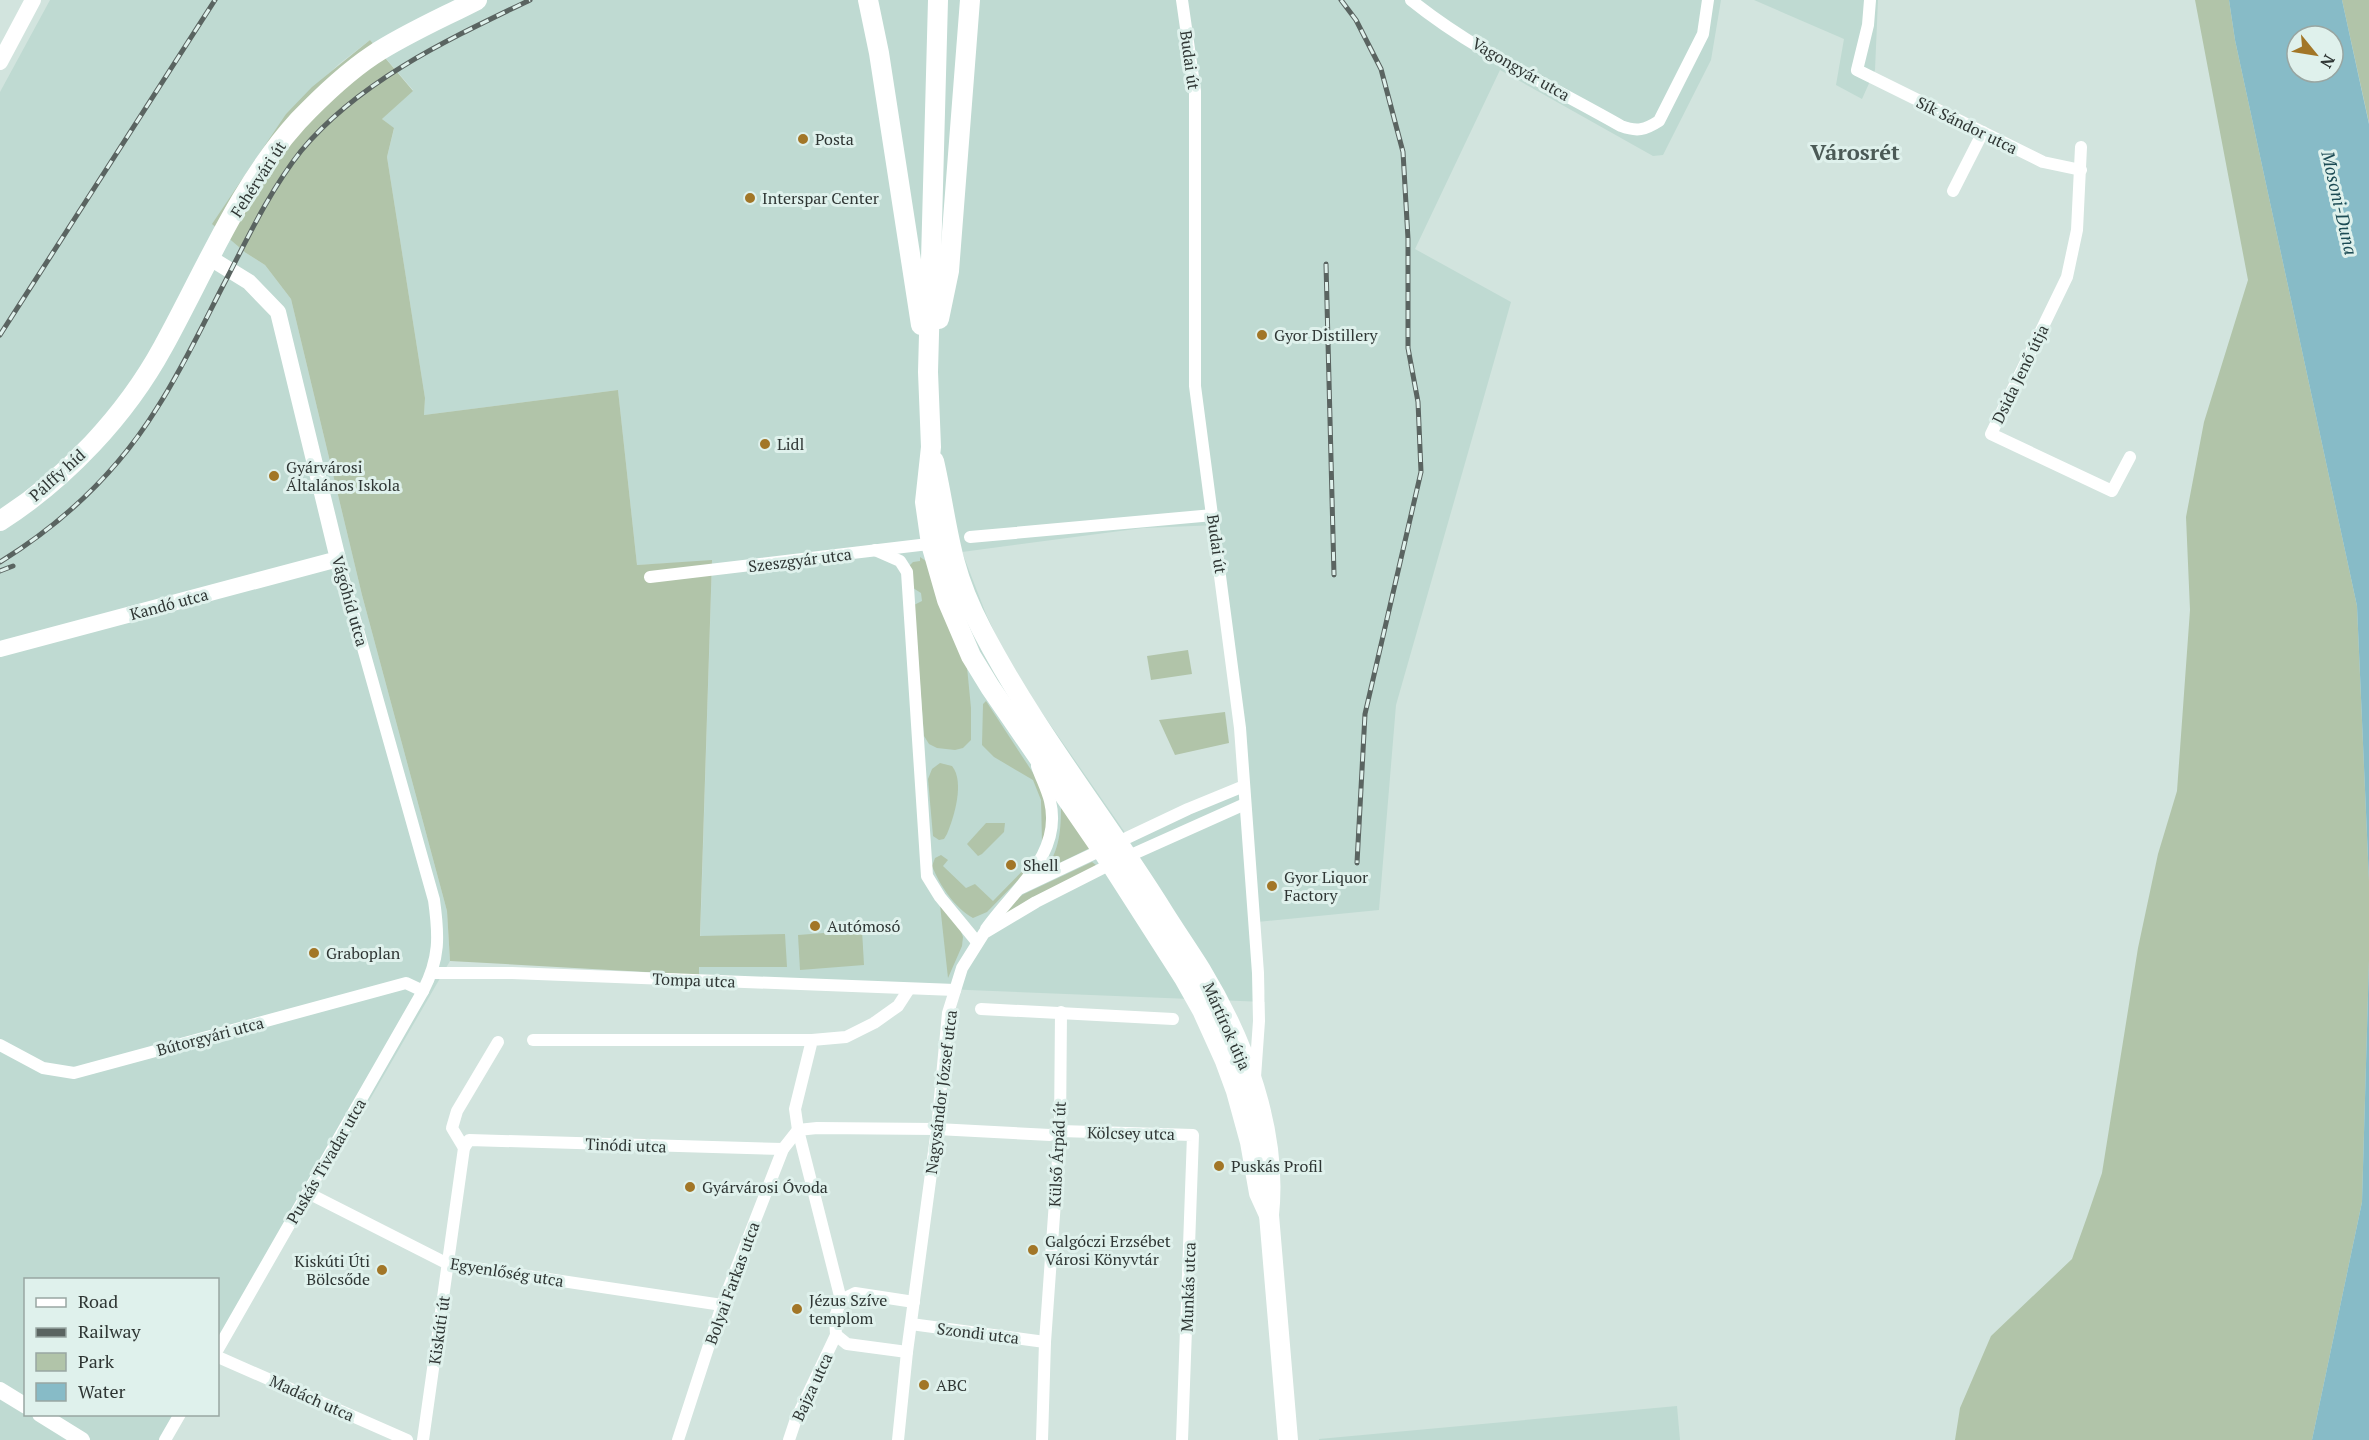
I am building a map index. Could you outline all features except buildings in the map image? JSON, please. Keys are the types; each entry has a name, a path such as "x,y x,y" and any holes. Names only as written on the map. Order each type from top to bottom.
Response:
{"main road":[{"name":"Fehérvári út","path":"109,424 140,384 257,176 296,123 315,103 372,56 477,0"},
{"path":"868,0 879,53 928,372"},
{"path":"938,0 928,372 931,447 947,600 971,656 1027,740 1115,853"},
{"path":"928,372 949,271 970,0"},
{"name":"Pálffy híd","path":"0,521 39,493 109,424"},
{"path":"940,542 991,646 1115,853"},
{"name":"Mártírok útja","path":"1115,853 1202,972 1233,1031 1254,1088 1266,1139 1271,1179 1269,1215 1288,1440"},
{"name":"Mártírok útja","path":"1115,853 1215,1037 1236,1091 1250,1142 1259,1193 1269,1215"}],"street":[{"path":"0,62 33,0"},
{"name":"Budai út","path":"1182,0 1195,91 1195,386 1238,702 1258,972 1259,1021 1254,1088"},
{"name":"Vagongyár utca","path":"1411,0 1435,20 1494,55 1621,126 1635,131 1647,129 1659,121 1703,34 1708,0"},
{"name":"Sík Sándor utca","path":"1870,0 1868,26 1857,70 2043,162 2081,170"},
{"path":"1953,191 1983,132"},
{"name":"Dsida Jenő útja","path":"2081,147 2077,230 2067,277 1991,434 2112,491 2130,457"},
{"name":"Vágóhíd utca","path":"210,258 249,282 278,312 338,559 434,900 439,931 432,973"},
{"path":"970,537 1213,515"},
{"name":"Szeszgyár utca","path":"650,578 940,542"},
{"path":"875,550 900,561 905,566 908,581 927,876 940,897 980,937 1001,908 1021,888 1044,855 1050,837 1052,816 1050,801 1027,740"},
{"name":"Kandó utca","path":"0,649 338,559"},
{"path":"1021,888 1115,853 1188,809 1244,786"},
{"name":"Nagysándor József utca","path":"898,1440 907,1352 937,1128 948,1013 962,968 980,937 1115,853 1245,804"},
{"name":"Tompa utca","path":"432,973 512,973 954,990"},
{"name":"Puskás Tivadar utca","path":"219,1347 432,973"},
{"name":"Bútorgyári utca","path":"0,1045 43,1068 74,1073 406,983 423,991"},
{"path":"533,1040 812,1040 846,1037 874,1023 898,1006 909,989"},
{"path":"981,1010 1173,1019"},
{"name":"Külső Árpád út","path":"1042,1440 1060,1131 1061,1012"},
{"path":"812,1040 795,1109 798,1130 841,1300 855,1293 914,1302"},
{"name":"Kiskúti út","path":"423,1440 467,1144 452,1128 457,1111 498,1042"},
{"name":"Kölcsey utca","path":"798,1130 937,1128 1050,1135 1060,1131 1193,1135"},
{"name":"Bolyai Farkas utca","path":"678,1440 722,1305 783,1149 798,1130"},
{"name":"Munkás utca","path":"1182,1440 1193,1135"},
{"name":"Tinódi utca","path":"467,1144 783,1149"},
{"name":"Egyenlőség utca","path":"308,1193 448,1264 722,1305"},
{"name":"Bajza utca","path":"789,1440 796,1419 836,1335 835,1317 841,1300"},
{"name":"Szondi utca","path":"911,1324 1046,1342"},
{"path":"836,1335 847,1344 907,1352"},
{"name":"Madách utca","path":"219,1357 407,1440"},
{"path":"0,1390 24,1405"},
{"path":"43,1416 82,1440"},
{"path":"165,1440 179,1416"}],"shaded area":[{"path":"50,0 1721,0 1711,60 1663,155 1653,156 1500,70 1415,249 1511,302 1396,705 1379,910 1257,922 1265,1002 968,990 699,975 712,561 637,565 618,390 424,415 425,398 387,157 394,129 382,119 413,90 370,40 339,64 286,114 246,253 265,265 291,299 362,595 447,911 450,961 351,1132 219,1348 219,1278 24,1278 24,1416 177,1416 162,1440 0,1440 0,92","holes":["1219,525 1248,782 1126,834 1011,668 986,614 962,552 1143,528"]},
{"path":"1754,0 1878,0 1875,70 1862,99 1836,85 1844,39"},
{"path":"1677,1406 1680,1440 1319,1440 1319,1439"}],"green space":[{"path":"2195,0 2229,0 2235,40 2357,606 2369,881 2362,1202 2312,1440 1955,1440 1960,1408 1991,1336 2072,1259 2087,1217 2102,1173 2138,948 2158,854 2177,791 2190,610 2186,517 2204,422 2248,280"},
{"path":"2342,0 2369,0 2369,123"},
{"path":"370,40 413,91 382,119 394,128 387,157 425,398 424,415 618,390 637,565 712,560 700,936 785,934 787,967 699,967 699,975 450,961 447,911 362,595 291,299 265,265 246,253 212,224 286,114 312,87"},
{"path":"920,557 926,561 967,667 971,740 963,748 955,750 937,748 929,744 924,736 914,605 922,601 921,593 913,588 909,566 913,562 920,561"},
{"path":"1188,650 1192,674 1151,680 1147,656"},
{"path":"986,701 1037,779 1044,796 1050,823 1034,864 987,912 973,918 954,902 944,889 932,866 935,858 941,855 948,860 943,866 966,888 975,884 993,901 1036,857 1042,843 1041,800 1033,780 994,757 982,745 983,704"},
{"path":"1225,712 1229,743 1175,755 1159,720"},
{"path":"940,763 952,766 958,781 958,790 950,827 944,839 939,840 933,836 928,779 932,769"},
{"path":"1061,805 1090,848 1045,870 1054,855 1059,839"},
{"path":"986,823 1005,823 1004,832 978,856 967,844"},
{"path":"1092,862 1096,865 1094,868 1031,898 1002,918 1024,894"},
{"path":"940,905 960,929 963,937 962,946 948,978"},
{"path":"862,930 864,965 800,970 798,935"}],"water":[{"name":"Mosoni-Duna","path":"2229,0 2342,0 2369,124 2369,881 2357,606 2235,40"},
{"path":"2369,960 2369,1440 2312,1440 2362,1202"}],"railway":[{"path":"0,335 215,0"},
{"path":"0,562 46,530 88,494 142,431 176,376 271,196 301,151 324,126 378,82 407,64 468,30 530,0"},
{"path":"1341,0 1356,20 1381,69 1403,152 1408,239 1408,348 1418,402 1421,472 1365,714 1357,863"},
{"path":"1326,264 1334,575"},
{"path":"0,571 13,566"}],"place":[{"name":"Posta","path":"803,139"},
{"name":"Interspar Center","path":"750,198"},
{"name":"Gyor Distillery","path":"1262,335"},
{"name":"Lidl","path":"765,444"},
{"name":"Gyárvárosi Általános Iskola","path":"274,476"},
{"name":"Shell","path":"1011,865"},
{"name":"Gyor Liquor Factory","path":"1272,886"},
{"name":"Autómosó","path":"815,926"},
{"name":"Graboplan","path":"314,953"},
{"name":"Puskás Profil","path":"1219,1166"},
{"name":"Gyárvárosi Óvoda","path":"690,1187"},
{"name":"Galgóczi Erzsébet Városi Könyvtár","path":"1033,1250"},
{"name":"Kiskúti Úti Bölcsőde","path":"382,1270"},
{"name":"Jézus Szíve templom","path":"797,1309"},
{"name":"ABC","path":"924,1385"}],"district":[{"name":"Városrét","path":"1855,152"}]}
